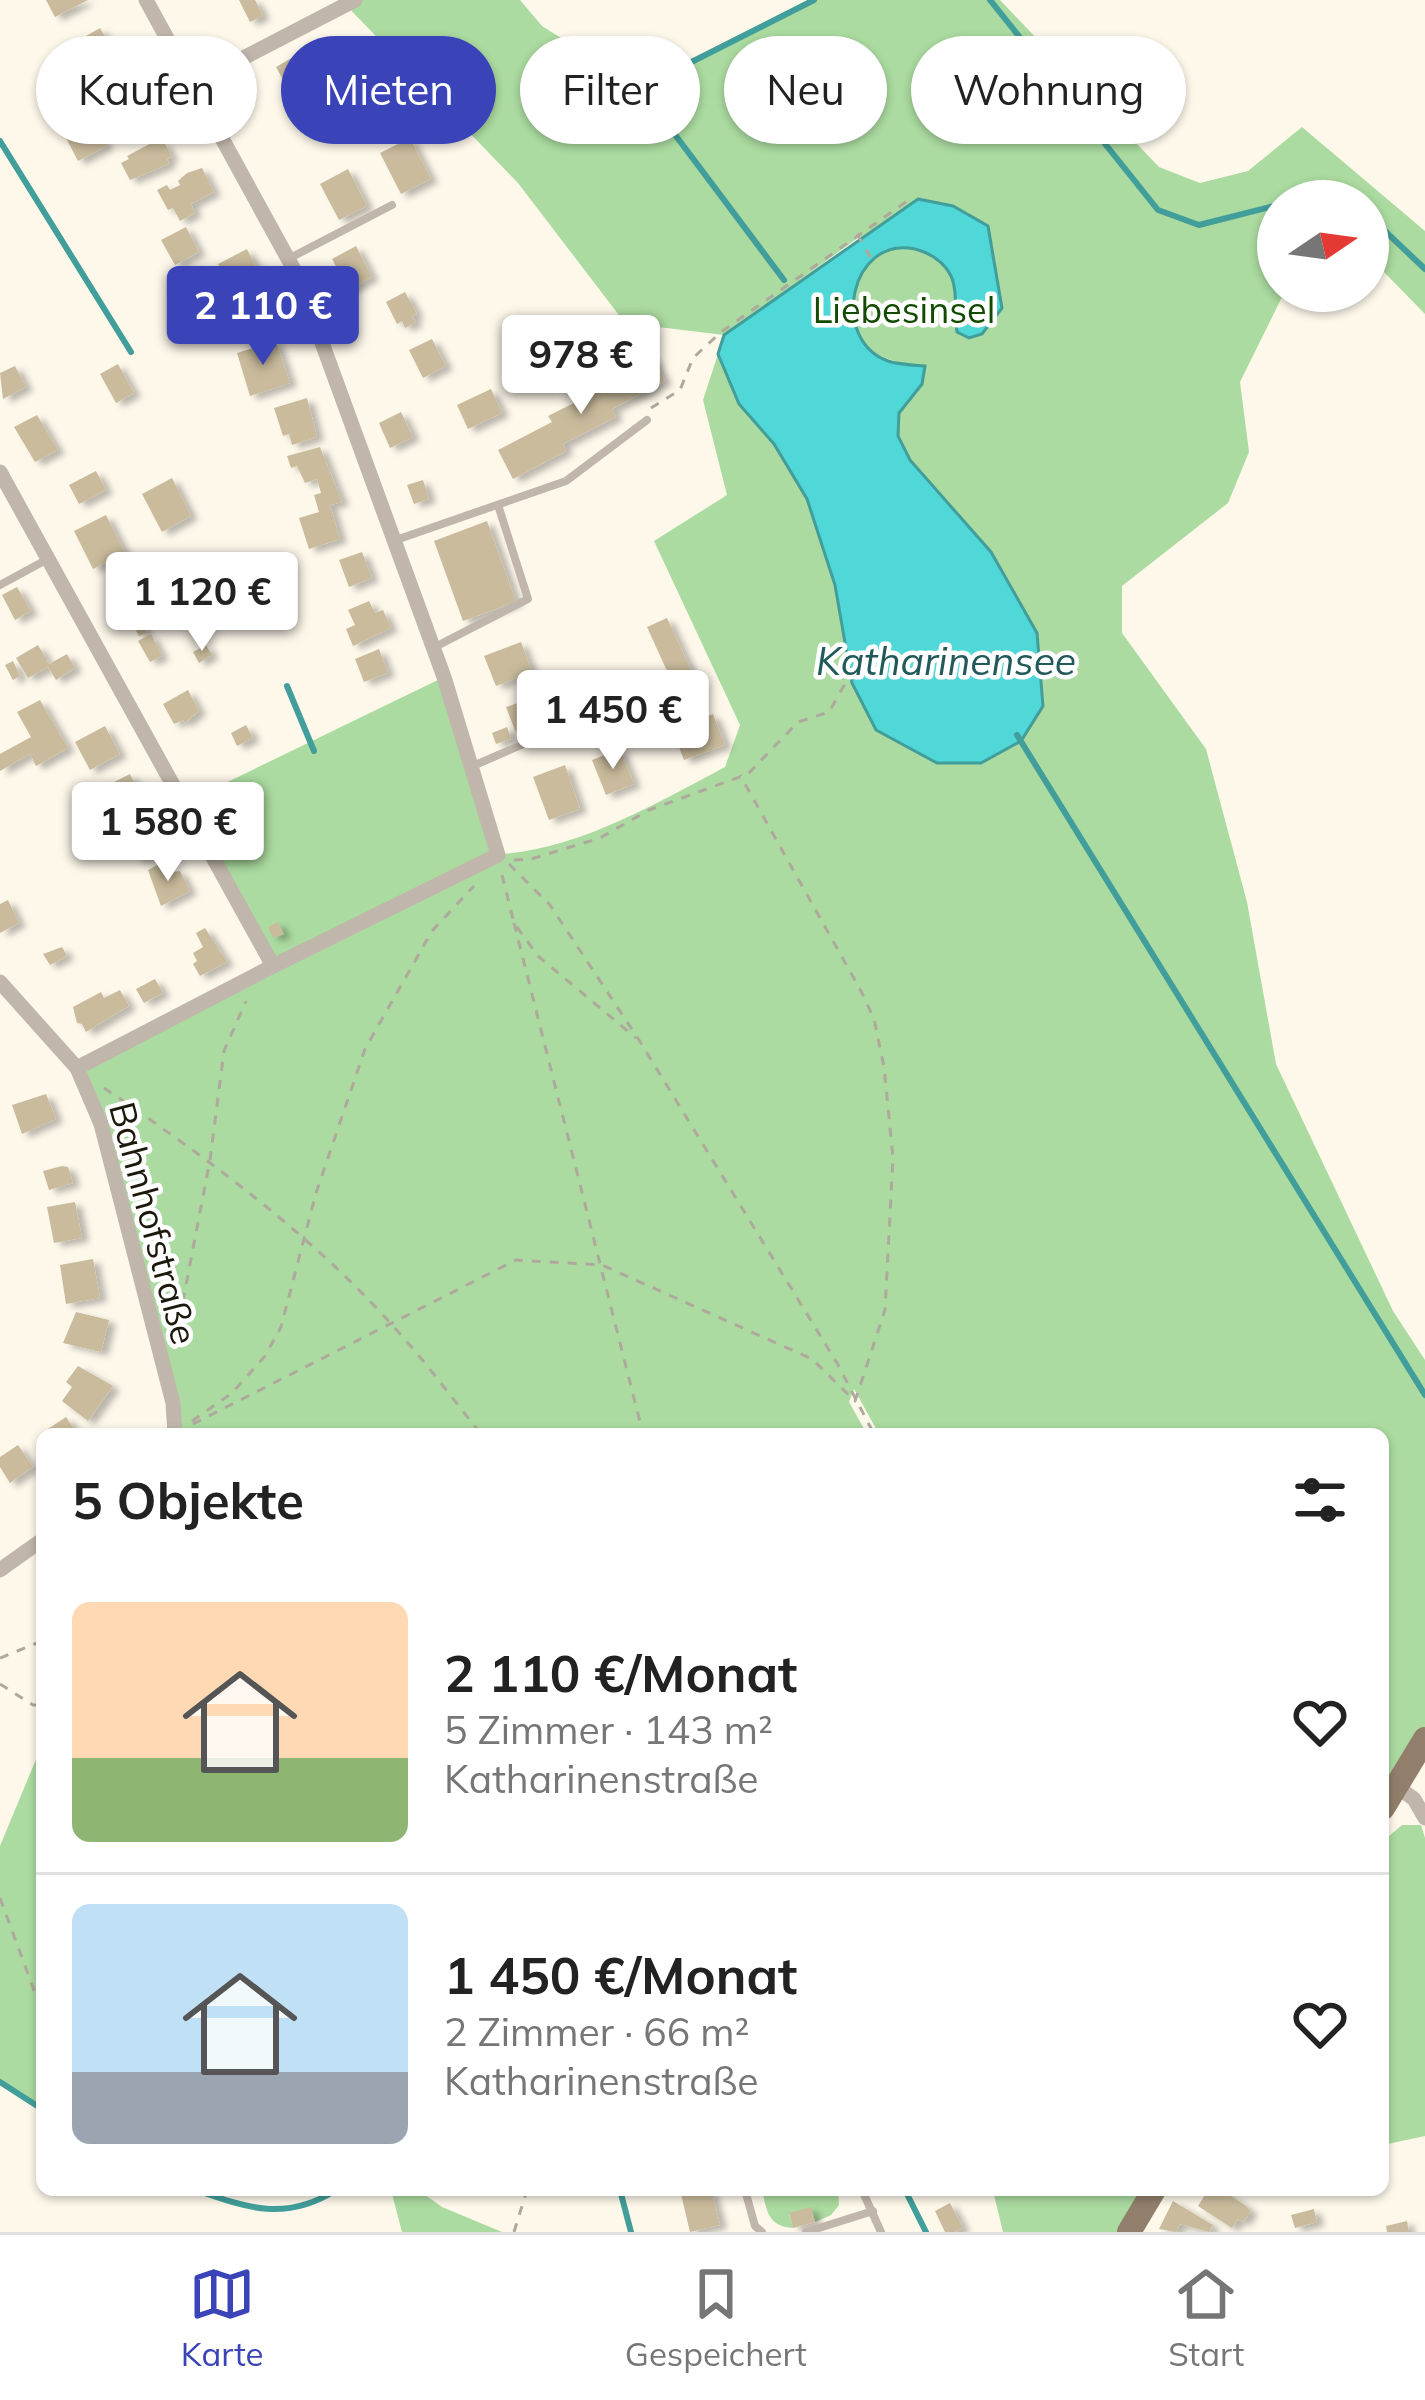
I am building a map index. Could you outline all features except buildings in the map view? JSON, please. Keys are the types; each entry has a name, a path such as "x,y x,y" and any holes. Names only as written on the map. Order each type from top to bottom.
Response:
{"main road":[{"path":"1390,1797 1425,1739"},
{"path":"1129,2232 1150,2196"}],"street":[{"path":"146,0 166,36"},
{"path":"257,51 355,0"},
{"path":"226,144 290,258 434,648 499,858"},
{"path":"0,472 273,966"},
{"name":"Bahnhofstraße","path":"174,1428 161,1358 101,1124 77,1069 273,966 499,858"},
{"path":"0,982 77,1069"},
{"path":"0,1570 36,1544"},
{"path":"1390,1797 1414,1799 1425,1818"}],"lane":[{"path":"290,258 392,205"},
{"path":"395,541 566,481 647,421"},
{"path":"434,648 528,599 498,505"},
{"path":"0,584 47,559"},
{"path":"472,767 652,688"},
{"path":"747,2196 761,2232"},
{"path":"865,2196 881,2232"},
{"path":"806,2232 873,2211"}],"path":[{"path":"647,421 649,409 680,390 693,358 722,332 913,197"},
{"path":"858,235 871,258"},
{"path":"846,682 829,712 822,718 802,719 757,768 649,810 600,838 531,859 504,860 550,905 639,1040 837,1363 871,1428"},
{"path":"740,775 861,991 874,1019 884,1067 893,1158 885,1310 855,1401"},
{"path":"499,858 642,1428"},
{"path":"182,1428 232,1393 265,1356 281,1327 302,1240 365,1049 432,931 499,858"},
{"path":"514,923 538,956 639,1040"},
{"path":"161,1358 178,1335 210,1160 224,1051 257,975"},
{"path":"77,1069 210,1160 302,1240 392,1324 476,1428"},
{"path":"185,1428 516,1259 602,1265 812,1359 855,1401"},
{"path":"0,1658 36,1643"},
{"path":"0,1684 36,1705"},
{"path":"0,1898 36,1996"},
{"path":"514,2232 525,2196"}],"green space":[{"name":"Liebesinsel","path":"341,0 520,0 542,26 558,36 520,36 520,144 700,144 700,58 724,46 724,144 887,144 887,36 743,36 814,0 1000,0 1034,36 911,36 911,144 1137,144 1159,167 1200,183 1248,171 1302,127 1365,180 1257,180 1257,312 1275,312 1240,382 1249,452 1228,503 1122,586 1122,633 1206,749 1247,902 1276,1064 1393,1311 1425,1360 1425,1733 1389,1792 1389,1428 876,1428 854,1389 849,1402 864,1428 174,1428 101,1124 77,1068 272,966 182,804 442,678 501,854 588,834 725,767 740,725 654,541 727,495 703,400 718,354 739,404 774,444 807,499 835,585 1043,706 1037,633 991,552 910,460 898,435 899,413 922,384 925,366 894,361 869,348 860,339 853,312 866,263 879,253 904,248 928,253 947,269 953,285 954,318 1002,308 988,226 859,237 724,335 625,323 518,183 480,144 496,144 496,36 376,36"},
{"path":"1389,201 1425,231 1425,314 1389,277"},
{"path":"36,1759 36,2105 0,2082 0,1846"},
{"path":"1402,1825 1421,1825 1425,1838 1425,2136 1389,2144 1389,1836"},
{"path":"393,2196 426,2196 502,2232 402,2232"},
{"path":"763,2196 838,2196 839,2205 815,2222 810,2208 789,2214 793,2228 778,2224"},
{"path":"994,2196 1143,2196 1122,2232 1003,2232"}],"water":[{"name":"Katharinensee","path":"918,199 953,206 988,226 1002,308 982,334 969,338 957,332 954,289 944,266 915,249 893,249 875,258 862,273 853,313 858,333 870,350 888,361 925,366 922,384 899,413 898,436 910,460 991,552 1037,633 1043,706 1021,741 981,763 937,763 876,730 852,683 835,585 807,499 774,444 739,404 718,354 724,335"}],"waterway":[{"path":"784,280 640,88 814,0"},
{"path":"990,0 1158,210 1199,225 1257,210"},
{"path":"0,141 131,352"},
{"path":"1389,235 1425,269"},
{"path":"287,686 314,751"},
{"path":"1017,735 1425,1395"},
{"path":"0,2082 36,2105"},
{"path":"214,2196 266,2209 300,2206 325,2196"},
{"path":"622,2196 631,2232"},
{"path":"908,2196 926,2232"}]}
